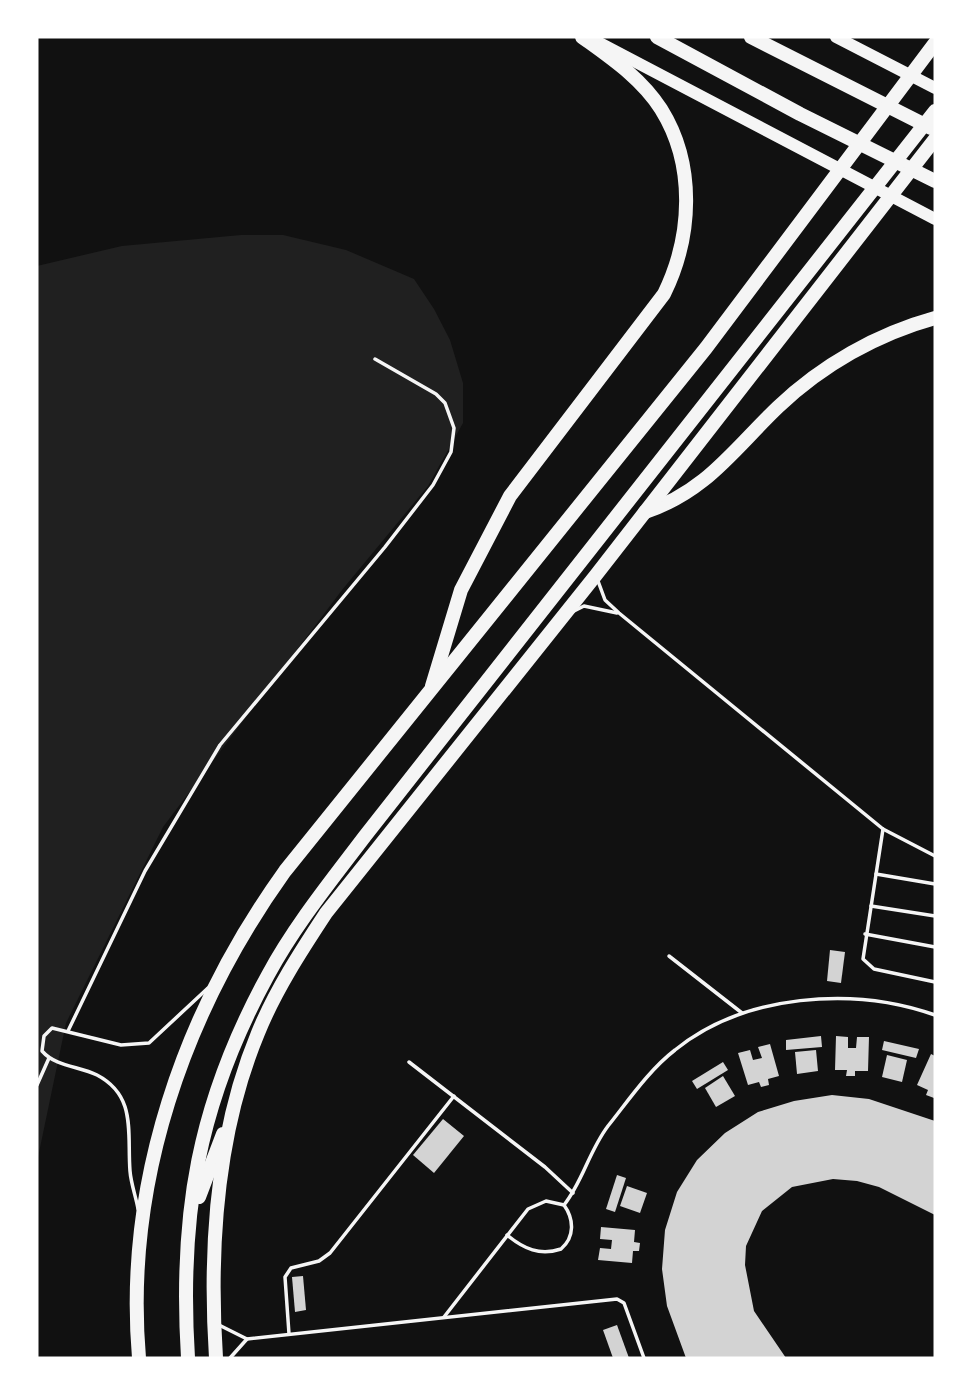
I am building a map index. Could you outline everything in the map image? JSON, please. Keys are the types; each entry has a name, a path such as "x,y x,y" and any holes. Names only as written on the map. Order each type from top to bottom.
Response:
{"highway":[{"path":"430,692 461,590 510,496 664,294 678,265 687,203 677,146 661,109 623,66 582,37"},
{"path":"588,37 935,219"},
{"path":"657,37 800,114 935,181"},
{"path":"751,37 935,130"},
{"path":"836,37 935,88"},
{"path":"139,1358 138,1269 163,1114 187,1045 217,979 247,925 285,872 706,348 935,43"},
{"path":"188,1358 184,1294 187,1228 214,1096 239,1032 269,973 305,916 365,835 617,513 852,220 935,111"},
{"path":"187,1228 235,1104 258,1033 299,953 326,913 635,525 935,139"},
{"path":"826,276 832,245"},
{"path":"645,512 662,506 704,482 786,400 835,363 884,336 935,318"},
{"path":"216,1358 217,1201 235,1104"}],"lane":[{"path":"68,1031 145,871 220,745 385,547 433,485 452,452 454,428 445,403 436,394 375,359"},
{"path":"599,570 605,600 619,613 883,830 935,856"},
{"path":"561,617 584,606 619,613"},
{"path":"883,830 861,953 866,964 874,969 935,982"},
{"path":"876,874 935,884"},
{"path":"871,906 935,916"},
{"path":"865,934 935,947"},
{"path":"669,956 742,1013"},
{"path":"143,1228 130,1173 127,1105 116,1087 95,1074 49,1058 42,1051 44,1036 52,1028 121,1045 149,1043 217,979"},
{"path":"564,1205 573,1193 594,1147 656,1068 691,1038 742,1013 799,1002 860,1000 888,1003 935,1015"},
{"path":"37,1085 49,1058"},
{"path":"409,1062 545,1167 573,1193"},
{"path":"289,1334 285,1277 291,1268 319,1261 330,1253 454,1096"},
{"path":"444,1317 507,1235 536,1203 556,1202 564,1205 569,1213 571,1234 561,1249 538,1252 527,1249 507,1235"},
{"path":"215,1322 247,1339 617,1298 624,1303 644,1358"},
{"path":"230,1358 247,1339"}],"shaded area":[{"path":"241,235 283,235 346,250 414,279 450,340 463,383 463,423 428,486 342,590 163,827 66,1023 37,1162 37,266 122,246"}],"building":[{"path":"830,950 845,952 841,983 827,981"},
{"path":"821,1036 822,1047 786,1050 786,1040"},
{"path":"836,1036 848,1037 848,1048 856,1048 857,1037 869,1037 868,1071 855,1071 855,1076 846,1076 847,1070 835,1070"},
{"path":"884,1041 919,1049 916,1058 882,1050"},
{"path":"770,1044 779,1076 768,1079 769,1085 761,1087 759,1082 748,1085 738,1053 750,1050 753,1060 762,1058 758,1047"},
{"path":"816,1050 818,1071 797,1074 795,1052"},
{"path":"931,1054 935,1056 934,1098 926,1095 928,1090 917,1085"},
{"path":"887,1055 907,1060 902,1082 882,1077"},
{"path":"723,1062 728,1070 697,1089 692,1081"},
{"path":"723,1076 735,1096 716,1107 705,1088"},
{"path":"832,1095 869,1099 935,1121 935,1215 879,1187 857,1181 833,1179 792,1187 762,1211 746,1246 745,1265 754,1311 786,1358 686,1358 667,1306 662,1269 665,1230 677,1192 697,1160 725,1133 758,1112 794,1101"},
{"path":"443,1119 464,1136 434,1173 413,1155"},
{"path":"617,1175 626,1178 615,1212 606,1209"},
{"path":"627,1186 647,1193 640,1213 620,1206"},
{"path":"601,1227 635,1230 634,1242 640,1243 639,1251 633,1251 632,1263 598,1260 600,1248 611,1249 612,1240 600,1239"},
{"path":"303,1276 306,1310 295,1312 292,1277"},
{"path":"617,1325 629,1358 613,1358 603,1330"}]}
